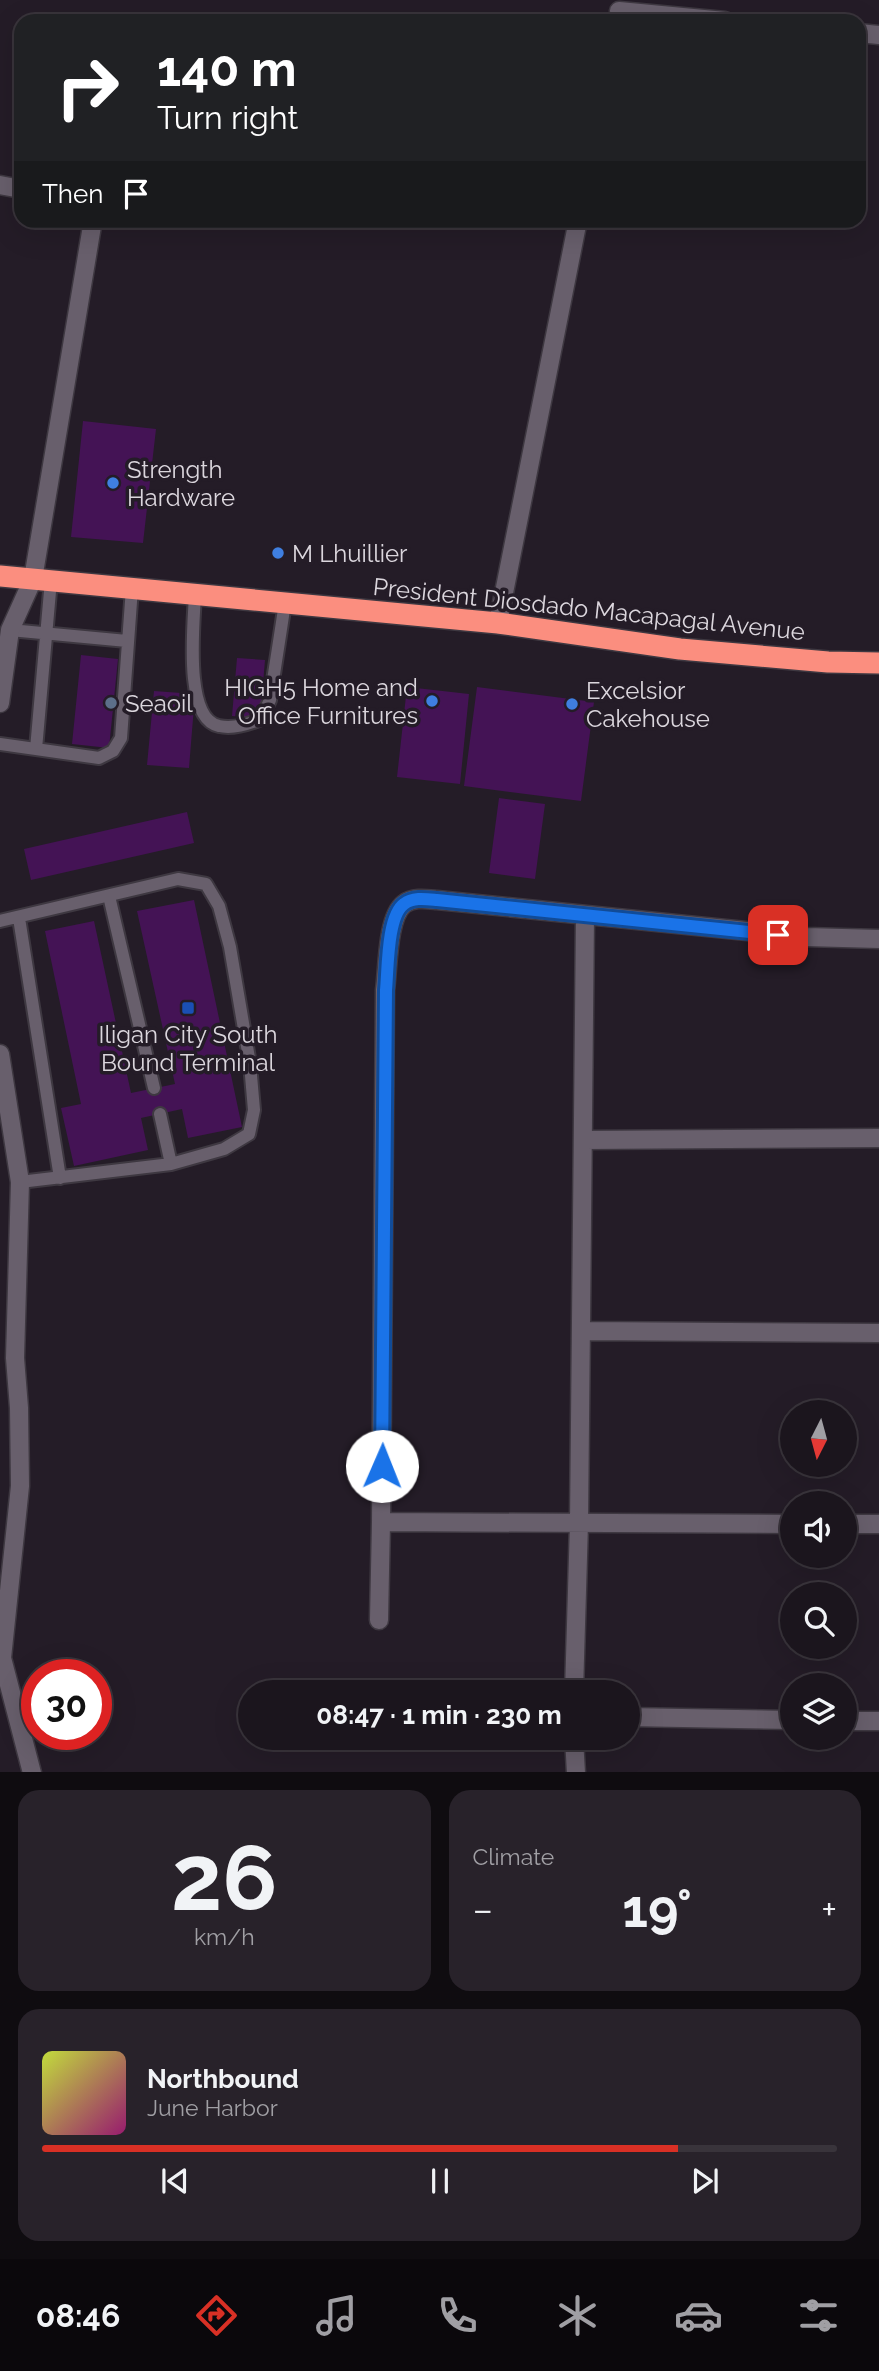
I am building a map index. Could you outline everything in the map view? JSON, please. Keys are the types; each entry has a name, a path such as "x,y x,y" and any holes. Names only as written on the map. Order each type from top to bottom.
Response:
{"highway":[{"name":"President Diosdado Macapagal Avenue","path":"0,576 498,623 680,649 828,662 879,663"}],"street":[{"path":"619,11 651,14"},
{"path":"0,703 10,630 42,580 92,228"},
{"path":"498,623 576,228"},
{"path":"379,1620 386,990 394,918 404,904 417,899 806,937 879,939"},
{"path":"574,1680 582,1331 585,916"},
{"path":"0,1055 20,1182 15,1358 20,1486 2,1658 32,1772"},
{"path":"584,1140 879,1138"},
{"path":"582,1331 879,1333"},
{"path":"381,1522 780,1524"},
{"path":"857,1524 879,1524"},
{"path":"640,1717 780,1720"},
{"path":"857,1721 879,1721"},
{"path":"575,1750 576,1772"}],"lane":[{"path":"36,749 46,633 42,580"},
{"path":"0,744 99,758 113,751 121,738 132,588"},
{"path":"195,594 193,677 198,705 204,716 217,726 247,725 261,719 270,700 285,603"},
{"path":"10,630 127,641"},
{"path":"0,921 178,879 206,884 219,906 230,947 250,1064 254,1110 249,1134 224,1149 171,1164 20,1182"},
{"path":"109,895 154,1088"},
{"path":"19,918 60,1178"},
{"path":"160,1114 171,1164"}],"building":[{"name":"Strength Hardware","path":"83,421 156,429 143,543 71,537"},
{"path":"81,655 118,659 109,748 72,744"},
{"path":"237,658 265,660 260,718 232,716"},
{"path":"407,687 469,694 460,784 397,777"},
{"path":"477,687 594,702 581,801 464,786"},
{"path":"154,691 195,694 189,768 147,765"},
{"path":"499,798 545,804 535,879 489,873"},
{"path":"187,812 194,843 31,880 24,849"},
{"name":"Iligan City South Bound Terminal","path":"194,900 242,1127 188,1138 182,1109 141,1118 148,1150 74,1166 61,1108 81,1104 45,931 94,921 131,1093 175,1084 137,911"}],"place":[{"name":"Strength Hardware","path":"113,483"},
{"name":"M Lhuillier","path":"278,553"},
{"name":"HIGH5 Home and Office Furnitures","path":"432,701"},
{"name":"Seaoil","path":"111,703"},
{"name":"Excelsior Cakehouse","path":"572,704"},
{"name":"Iligan City South Bound Terminal","path":"188,1008"}],"route":[{"path":"382,1466 386,990 394,918 404,904 417,899 437,900 778,935"}]}
